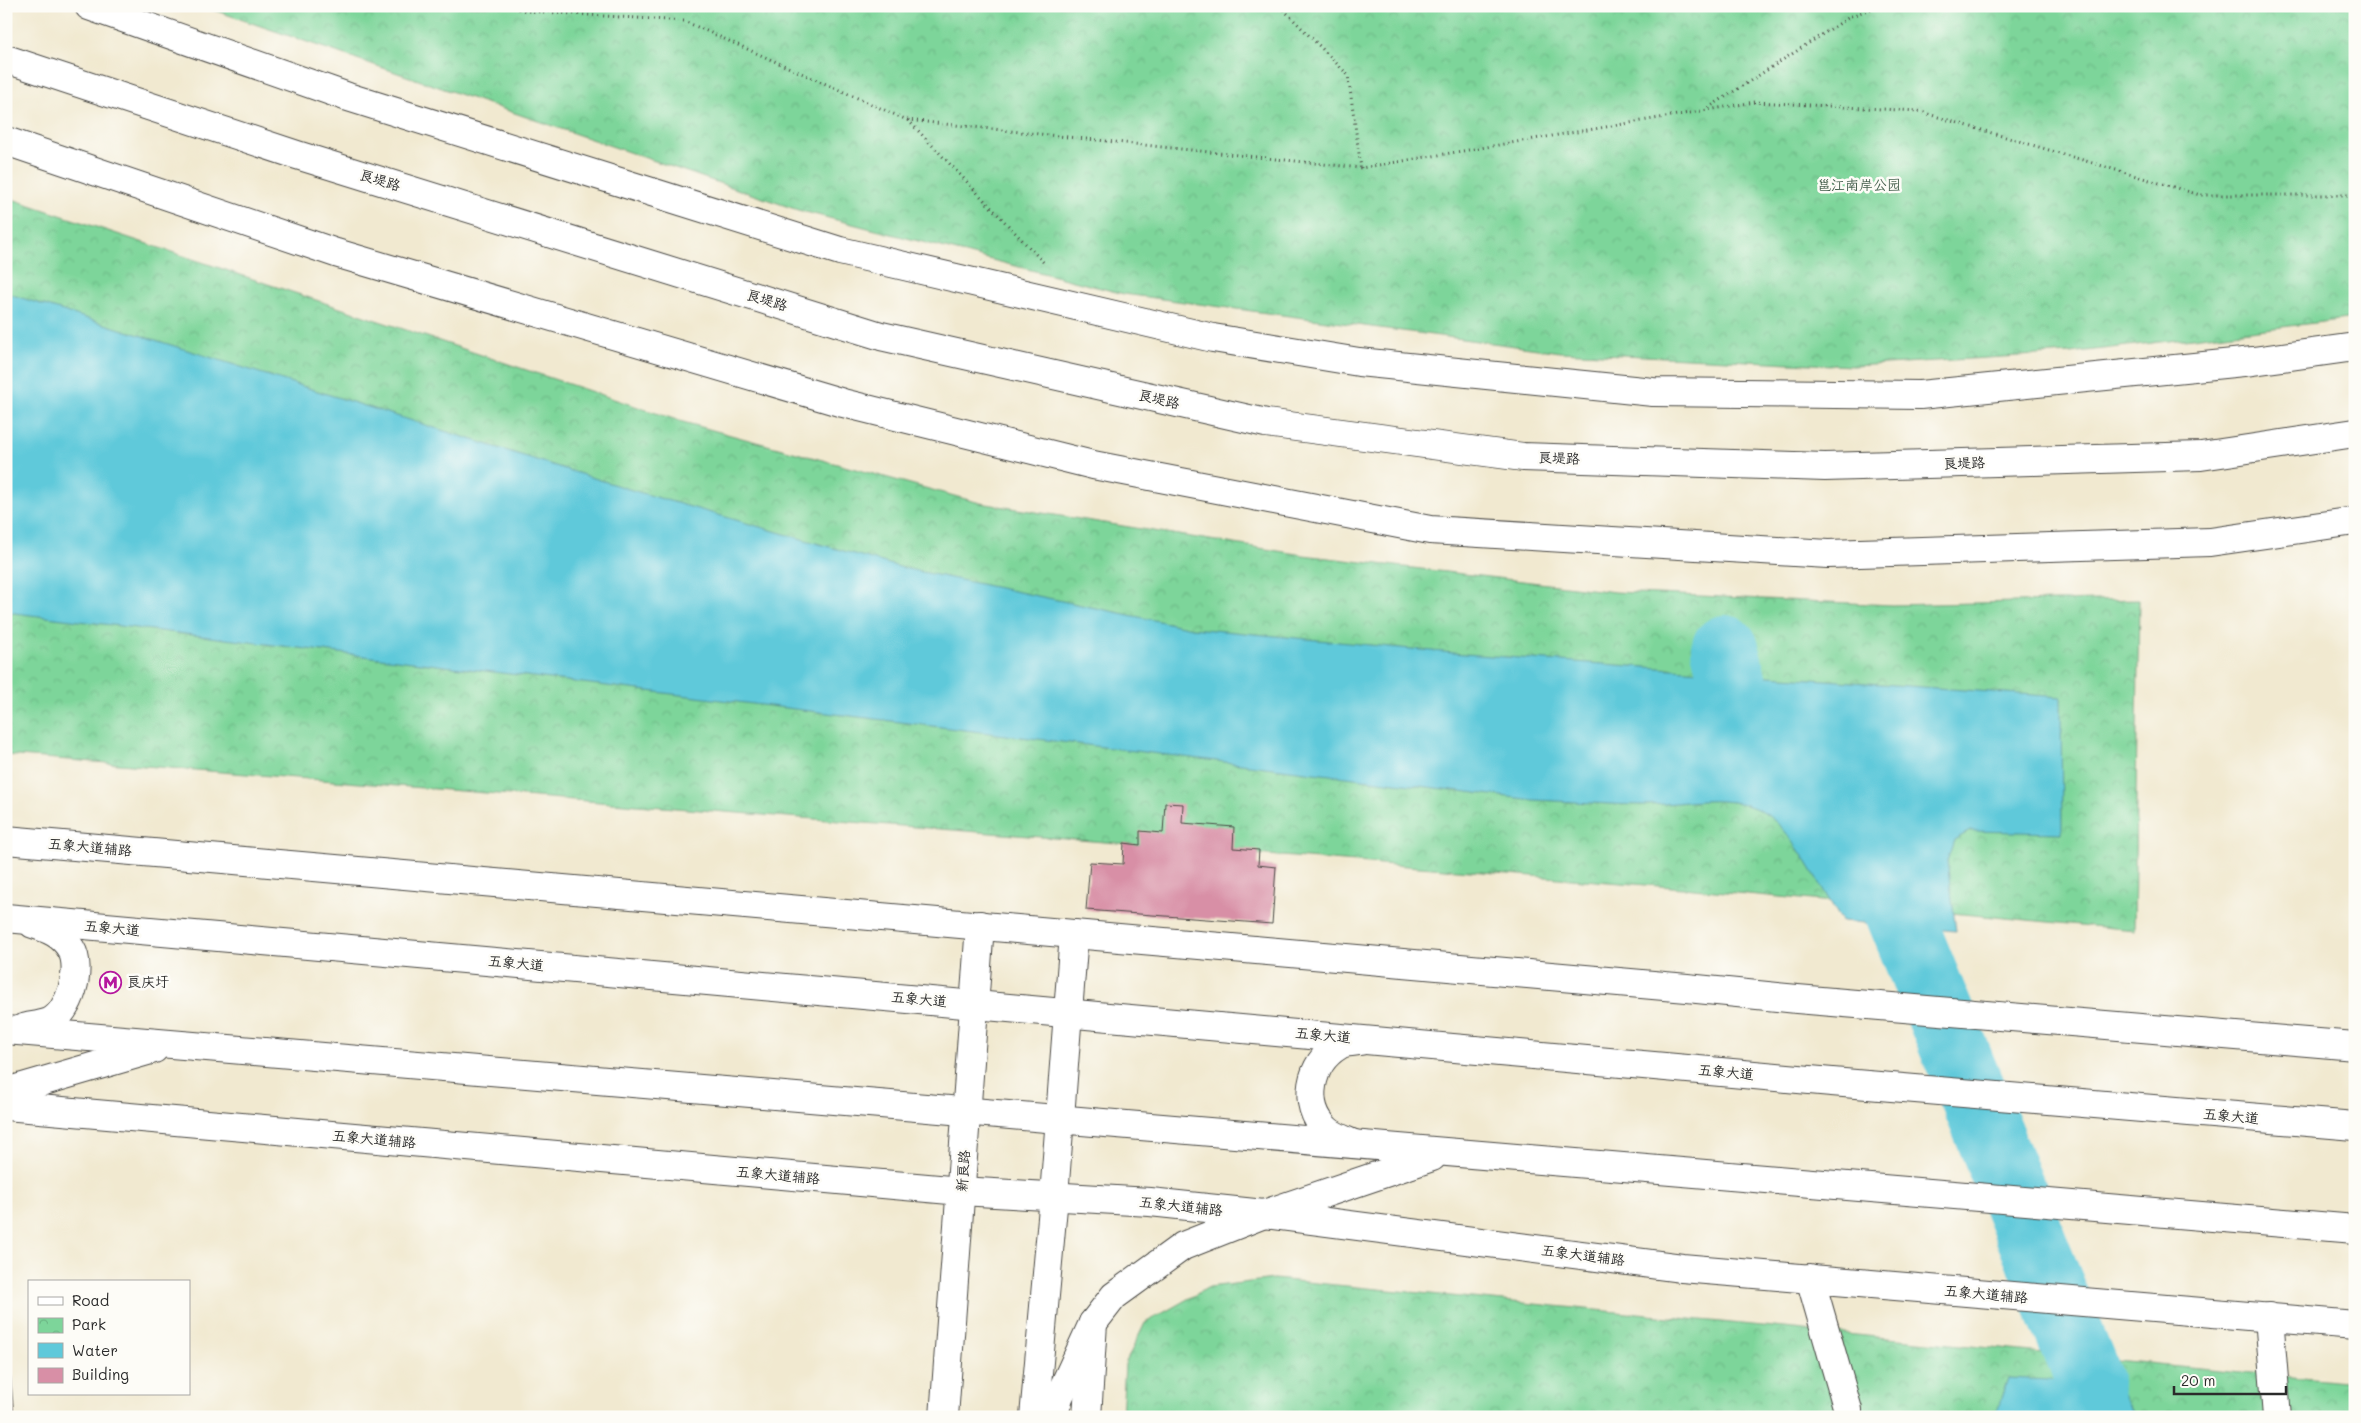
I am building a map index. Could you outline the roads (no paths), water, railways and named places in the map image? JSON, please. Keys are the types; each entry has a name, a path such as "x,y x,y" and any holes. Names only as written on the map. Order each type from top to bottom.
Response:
{"main road":[{"path":"89,6 348,97 840,251 1213,338 1359,362 1653,392 1920,395 2253,361 2355,347"},
{"name":"良堤路","path":"6,60 297,155 881,336 1266,424 1523,457 1825,467 2201,456 2355,433"},
{"path":"6,141 336,253 843,403 1093,465 1430,530 1828,554 2210,542 2355,521"},
{"name":"五象大道辅路","path":"6,840 1797,999 2355,1046"},
{"path":"9,1031 51,1021 68,1003 76,974 72,950 54,931 12,919"},
{"name":"五象大道","path":"12,919 1069,1012 1832,1082 2355,1126"},
{"name":"新良路","path":"944,1417 980,926"},
{"path":"1034,1417 1054,1196 1074,934"},
{"path":"9,1031 2355,1229"},
{"path":"1357,1146 1327,1130 1315,1114 1311,1084 1320,1061 1339,1045 1370,1039"},
{"path":"6,1092 170,1044"},
{"name":"五象大道辅路","path":"6,1106 962,1191 1150,1202 1264,1214 1682,1268 2355,1325"},
{"path":"1053,1417 1059,1397 1093,1323 1114,1296 1183,1246 1264,1214 1443,1153"},
{"path":"1810,1278 1848,1410 1848,1417"},
{"path":"2269,1317 2276,1417"},
{"path":"1087,1417 1093,1323"}],"water":[{"path":"6,293 635,491 903,568 1192,628 1464,654 2061,697 2062,833 1970,831 1954,840 1947,861 1956,931 1842,921 1802,855 1785,831 1762,812 1746,805 1730,802 1695,801 1644,805 1533,800 6,612"},
{"path":"2008,1378 2114,1383 2135,1417 1995,1417"}],"waterway":[{"path":"1725,649 1742,721 1766,759"},
{"path":"1852,851 1895,903 2089,1381 2088,1417"}],"place":[{"name":"良庆圩","path":"111,982"}],"park label":[{"name":"邕江南岸公园","path":"1859,185"}]}
